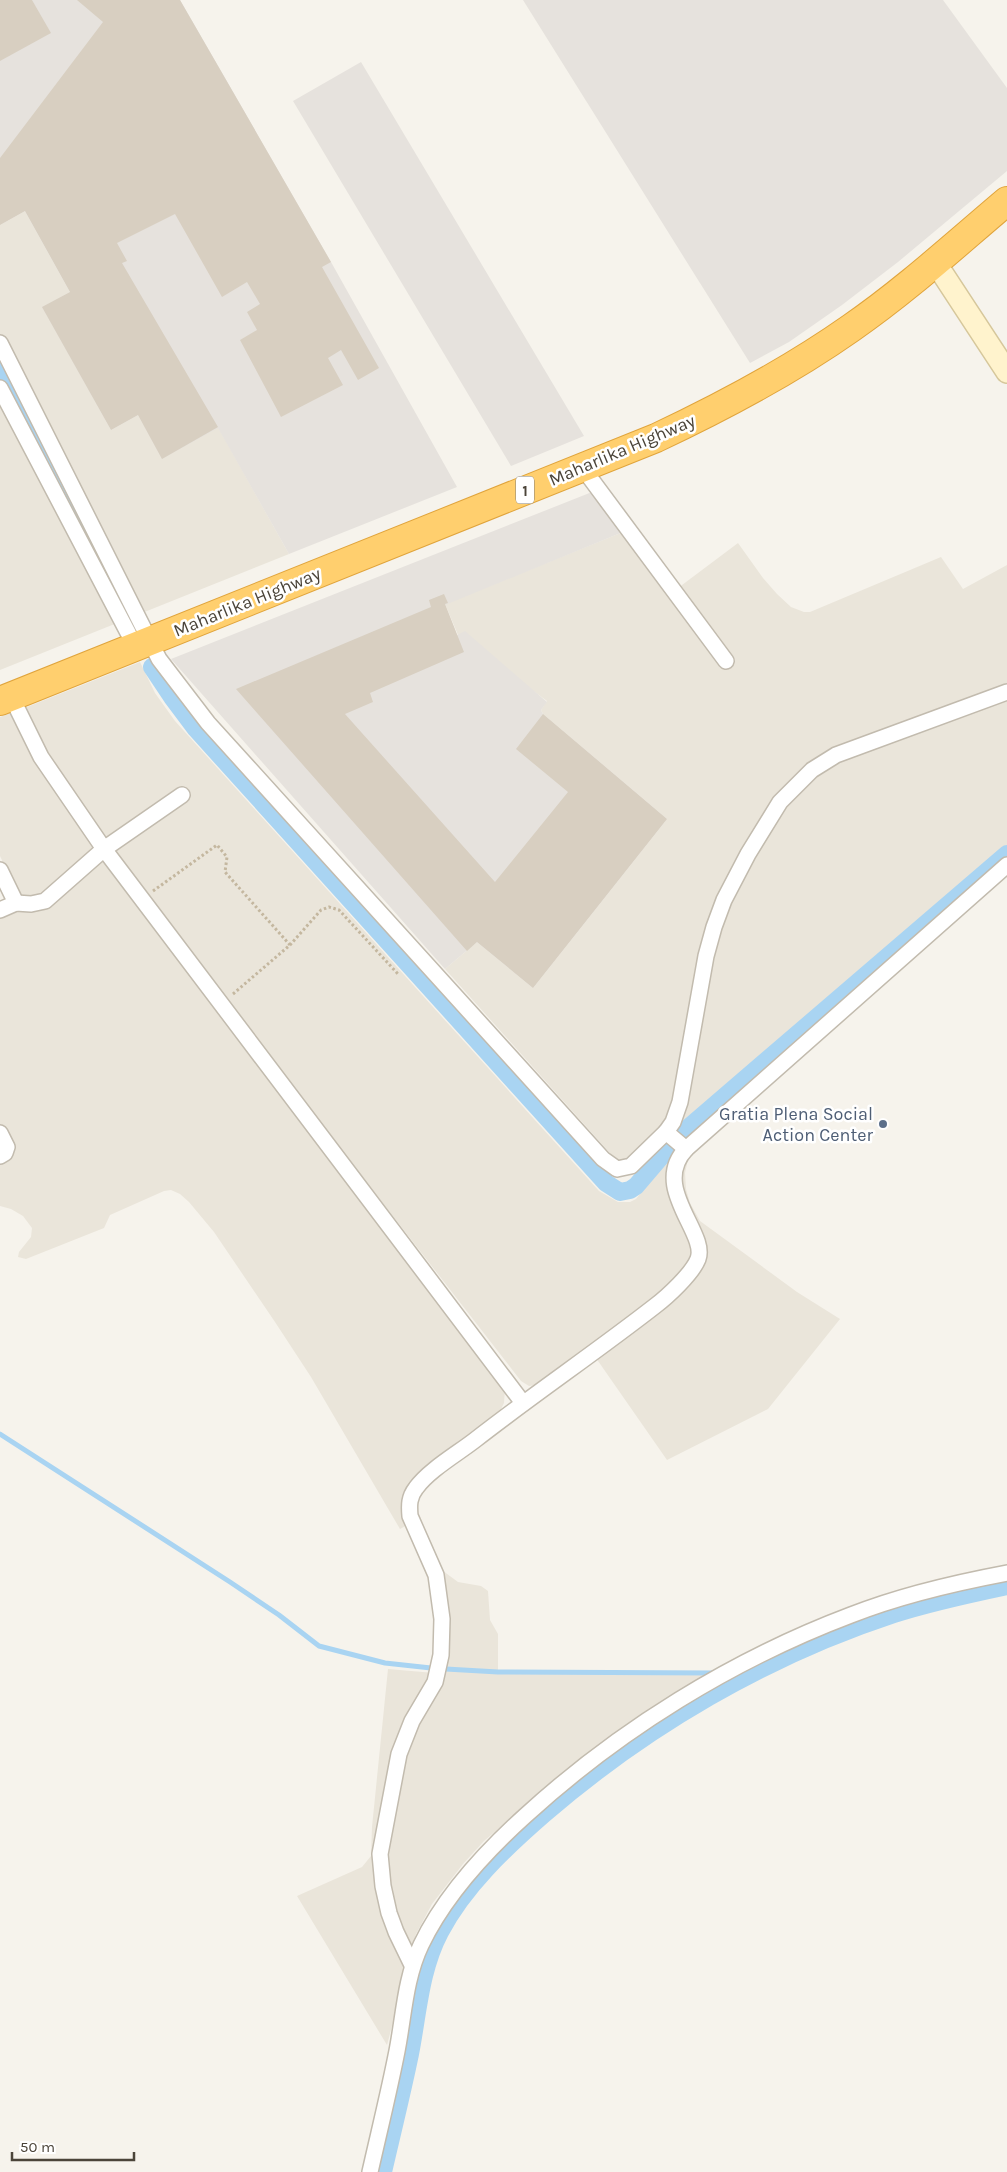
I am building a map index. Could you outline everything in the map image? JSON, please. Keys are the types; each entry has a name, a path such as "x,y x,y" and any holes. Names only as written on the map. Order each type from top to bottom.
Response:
{"highway":[{"name":"Maharlika Highway","path":"6,698 656,438 748,393 852,328 935,262 1007,201"}],"street":[{"path":"935,262 1007,372"},
{"path":"0,343 142,644"},
{"path":"0,388 142,644 162,665 208,723 603,1159 617,1169 626,1168 646,1154 673,1122 680,1102 706,956 716,920 731,884 786,795 812,770 836,756 1007,692"},
{"path":"582,467 726,661"},
{"path":"6,698 41,757 104,849 523,1403"},
{"path":"0,910 16,903 45,901 104,849 182,795"},
{"path":"412,1965 389,1913 382,1878 380,1854 398,1754 412,1721 435,1682 441,1655 442,1619 436,1575 410,1516 410,1501 415,1489 422,1481 523,1403 655,1306 679,1283 699,1256 698,1248 681,1209 675,1180 677,1163 686,1149 1007,865"},
{"path":"0,870 16,903"},
{"path":"666,1132 686,1149"},
{"path":"0,1133 7,1147 5,1153 0,1156"},
{"path":"370,2172 397,2051 412,1965 442,1908 487,1853 566,1780 650,1719 741,1664 814,1629 892,1600 1007,1572"}],"path":[{"path":"142,899 217,845 227,857 227,864 224,868 225,872 290,945"},
{"path":"221,1004 290,945 321,910 329,907 336,908 398,974"}],"shaded area":[{"path":"0,0 180,0 331,262 457,487 289,554 218,428 162,459 138,415 111,430 42,307 70,292 25,211 0,225"},
{"path":"523,0 943,0 1007,88 1007,171 898,262 842,305 789,342 750,363"},
{"path":"361,62 584,436 511,466 293,101"},
{"path":"25,211 70,292 43,307 111,430 138,415 163,458 218,427 289,554 0,670 0,225"},
{"path":"592,492 623,532 445,605 457,635 465,631 547,702 541,710 543,714 667,819 533,988 477,942 445,969 171,659"},
{"path":"628,530 674,591 738,543 777,594 791,607 804,612 810,612 941,557 963,589 1007,565 1007,854 681,1134 669,1123 629,1163 621,1163 445,969 477,942 533,988 667,819 543,714 541,710 547,701 458,635 445,604"},
{"path":"140,662 155,693 175,721 599,1191 618,1202 630,1202 636,1199 672,1153 687,1164 685,1173 686,1189 690,1203 700,1221 797,1292 840,1319 768,1409 667,1460 589,1348 536,1385 529,1386 521,1381 128,875 50,762 22,709"},
{"path":"11,713 505,1389 504,1403 498,1415 415,1478 408,1486 405,1493 409,1524 400,1529 311,1377 275,1322 214,1232 180,1194 171,1190 164,1191 110,1215 104,1228 26,1259 18,1257 19,1252 31,1237 32,1228 23,1216 11,1209 0,1206 0,918 24,907 0,856 0,717"},
{"path":"439,1568 458,1582 481,1586 488,1591 490,1620 498,1634 498,1672 713,1673 563,1774 484,1841 463,1864 432,1904 416,1934 387,2045 297,1896 362,1867 371,1856 372,1827 388,1669 446,1674 449,1634"}],"building":[{"path":"0,0 32,0 51,33 0,61"},
{"path":"77,0 180,0 331,262 322,267 379,368 358,380 341,350 328,358 343,385 281,417 240,340 257,330 247,312 260,304 247,282 222,297 175,214 117,243 127,261 122,263 218,427 162,459 138,415 111,430 42,307 70,292 25,211 0,225 0,158 103,22"},
{"path":"444,594 448,603 445,604 464,652 370,693 373,702 345,714 495,882 568,792 516,749 543,714 667,819 533,988 477,942 467,951 236,689 431,607 429,600"}],"waterway":[{"path":"0,366 130,619"},
{"path":"152,667 196,729 606,1183 620,1192 630,1190 636,1186 671,1145"},
{"path":"681,1134 1007,854"},
{"path":"0,1434 230,1582 279,1615 319,1646 385,1663 431,1668"},
{"path":"383,2172 410,2054 420,1992 433,1946 450,1915 473,1883 515,1840 583,1782 624,1752 666,1723 754,1673 846,1631 894,1614 964,1595 1007,1586"},
{"path":"446,1669 498,1672 713,1673"}],"place":[{"name":"Gratia Plena Social Action Center","path":"883,1124"}]}
